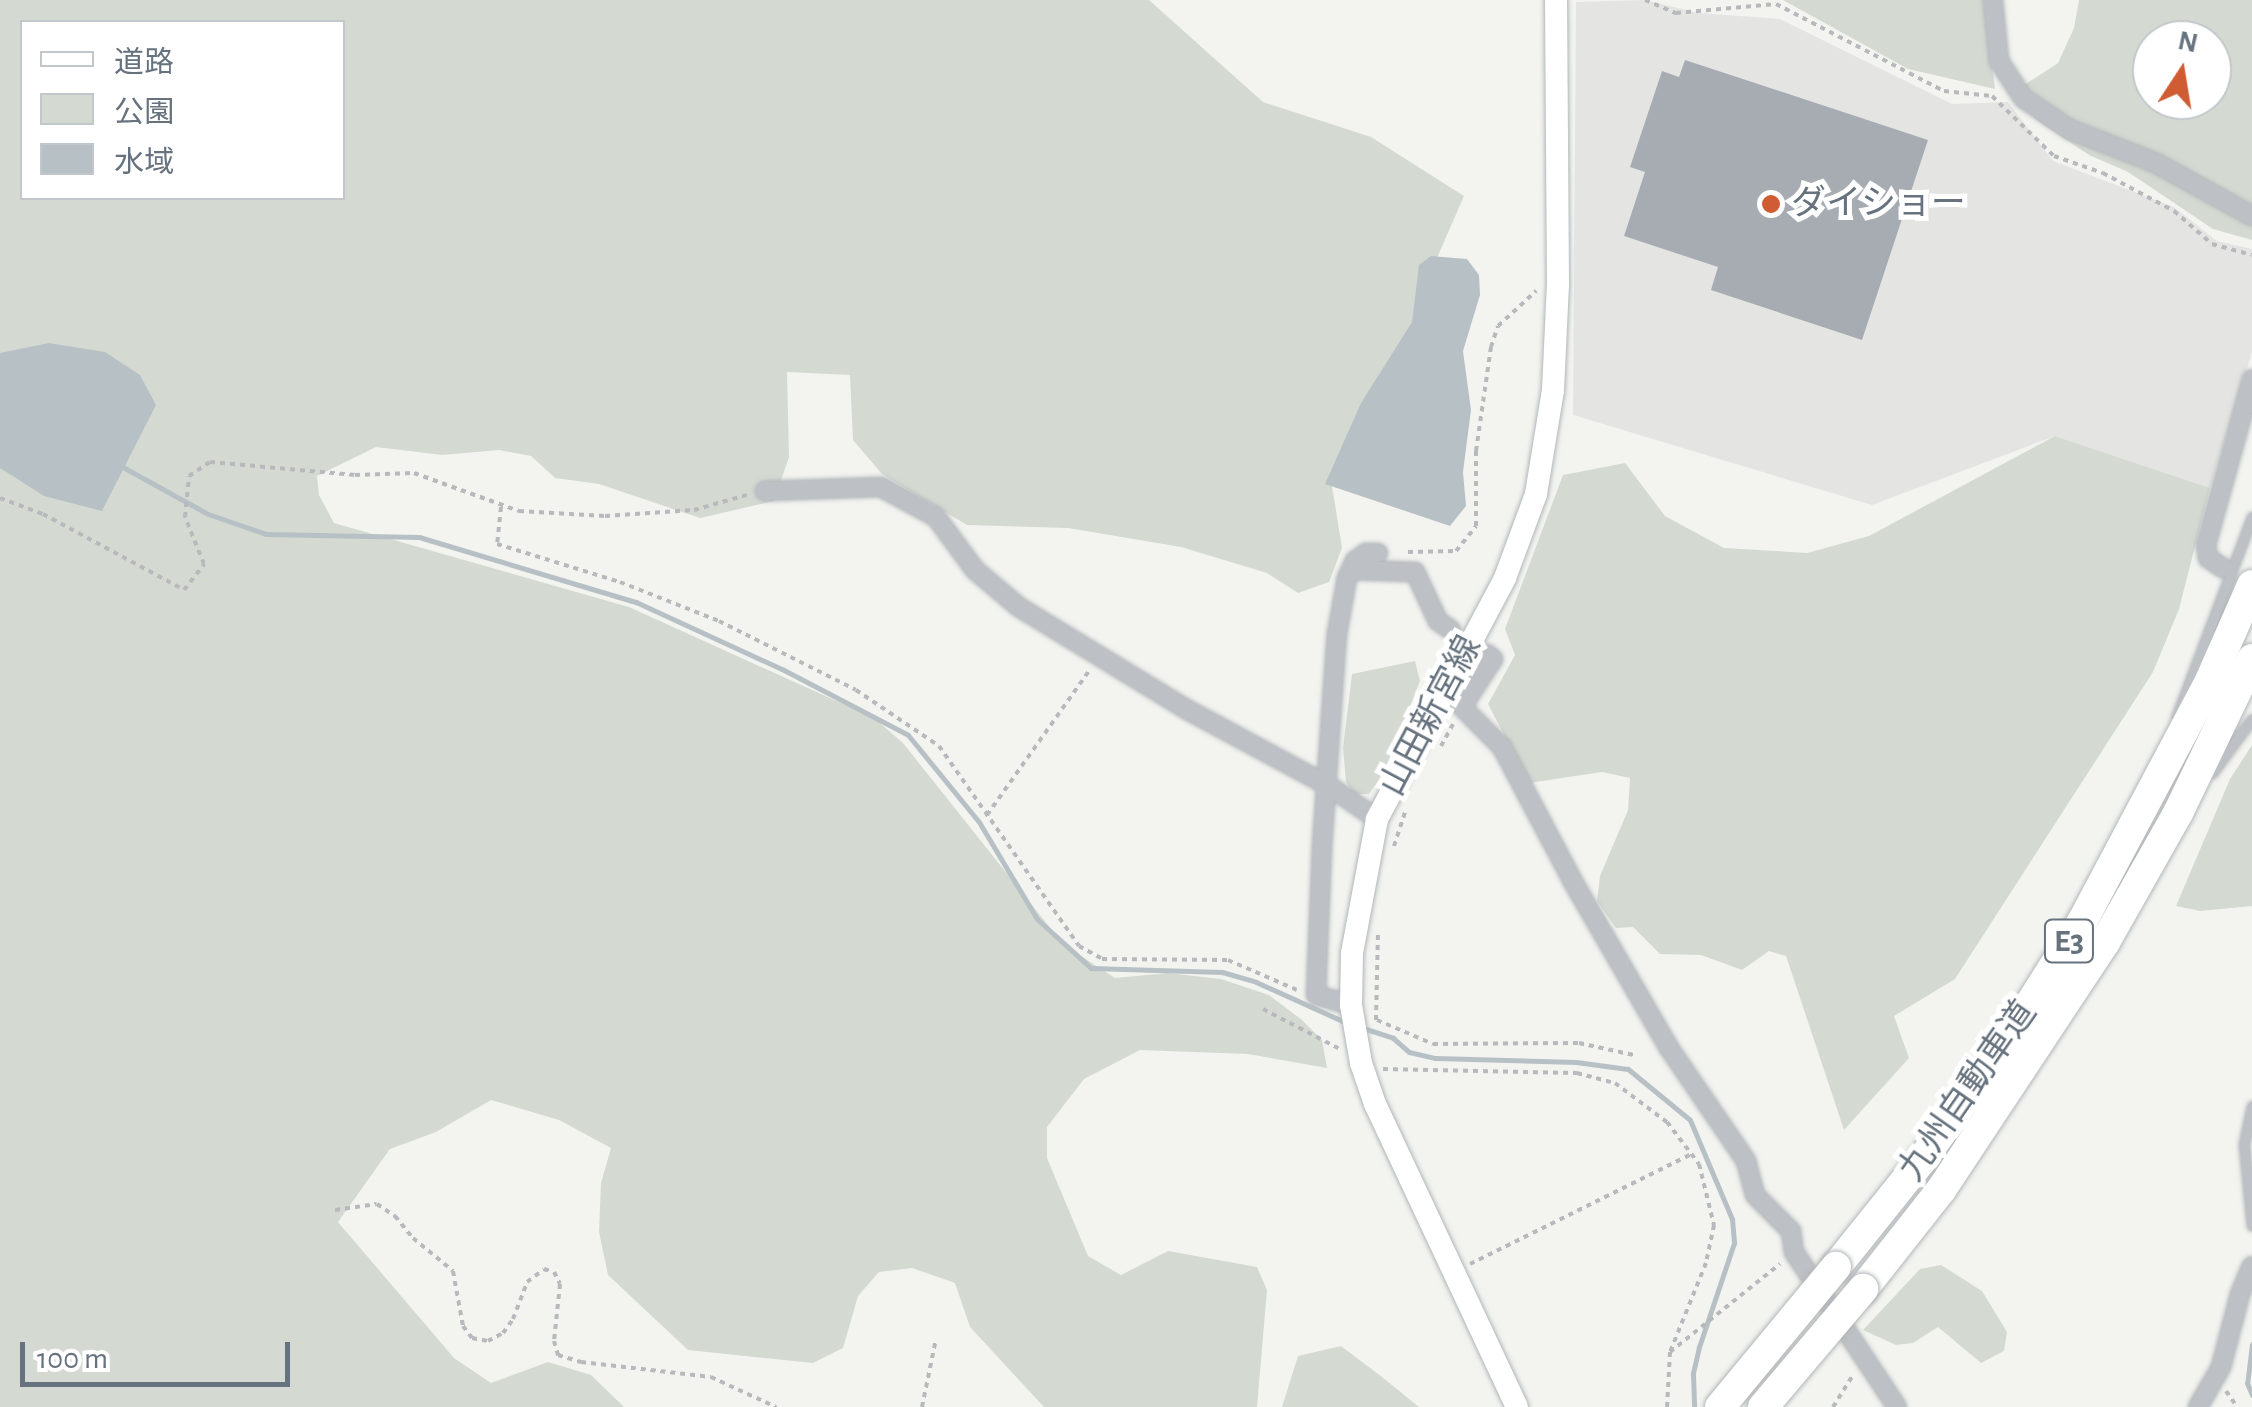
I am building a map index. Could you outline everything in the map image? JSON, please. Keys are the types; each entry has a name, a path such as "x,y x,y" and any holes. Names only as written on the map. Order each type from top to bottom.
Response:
{"highway":[{"name":"九州自動車道","path":"1720,1407 1921,1162 1999,1053 2083,920 2149,801 2252,586"},
{"name":"九州自動車道","path":"1762,1407 1941,1190 2024,1070 2106,942 2178,813 2252,658"}],"main road":[{"name":"山田新宮線","path":"1516,1407 1452,1273 1361,1062 1351,1004 1352,953 1377,819 1505,578 1536,494 1554,390 1558,284 1556,0"}],"street":[{"path":"1993,0 1999,61 2023,98 2068,129 2156,163 2252,216"},
{"path":"2223,568 2208,558 2206,546 2252,379"},
{"path":"765,491 882,487 936,517 975,570 1019,608 1329,786 1377,819"},
{"path":"1351,1004 1316,995 1337,634 1351,570 1366,552 1378,553"},
{"path":"1351,570 1415,572 1438,621 1450,630"},
{"path":"1487,654 1493,659 1462,706 1502,747 1572,880 1670,1048 1746,1161 1755,1195 1791,1232 1794,1252 1897,1407"},
{"path":"2198,1407 2221,1366 2240,1294 2252,1266"}],"lane":[{"path":"2149,801 2181,701 2252,517"},
{"path":"2178,813 2252,719"},
{"path":"2252,1106 2244,1145 2252,1226"}],"path":[{"path":"1644,0 1676,13 1776,4 1944,91 1992,96 2054,156 2103,173 2174,210 2212,244 2252,255"},
{"path":"1378,553 1456,551 1468,541 1476,526 1476,451 1491,347 1498,326 1526,297 1558,284"},
{"path":"0,498 43,514 184,590 204,564 185,517 189,476 210,462 355,475 414,473 501,506 605,516 694,510 765,491"},
{"path":"501,506 497,544 620,582 719,621 856,690 939,746 1079,946 1102,959 1228,960 1316,995"},
{"path":"987,815 1100,656"},
{"path":"1434,759 1462,706"},
{"path":"1391,858 1406,811"},
{"path":"1376,1020 1378,930"},
{"path":"1351,1004 1376,1020 1434,1044 1579,1043 1634,1056"},
{"path":"1263,1009 1361,1062 1386,1070 1577,1073 1615,1082 1668,1122 1699,1164 1714,1225 1706,1263 1670,1352 1667,1407"},
{"path":"1452,1273 1692,1154"},
{"path":"335,1210 377,1204 395,1216 413,1238 453,1271 463,1326 472,1338 488,1342 503,1333 514,1320 526,1282 544,1269 554,1272 560,1284 554,1341 558,1355 581,1362 712,1376 776,1407"},
{"path":"1670,1352 1794,1252"},
{"path":"922,1407 936,1339"},
{"path":"1833,1407 1865,1357"}],"shaded area":[{"path":"1645,0 1699,13 1780,19 1952,104 2008,102 2053,161 2174,207 2217,241 2252,249 2252,352 2210,488 2055,436 1872,505 1573,415 1576,2"}],"green space":[{"path":"0,0 1149,0 1263,102 1371,137 1464,196 1430,274 1411,368 1368,408 1330,473 1342,548 1329,582 1298,593 1267,573 1181,547 1068,528 967,525 882,474 853,440 850,375 787,372 789,457 774,501 700,518 599,484 555,478 531,456 499,450 442,455 376,447 317,476 319,495 334,523 629,607 874,718 903,743 1055,934 1081,956 1115,978 1168,973 1221,979 1269,995 1322,1040 1327,1068 1248,1054 1140,1050 1084,1079 1047,1127 1047,1158 1088,1256 1121,1275 1168,1251 1257,1267 1267,1290 1257,1407 1044,1407 970,1327 955,1283 912,1268 879,1272 858,1296 843,1348 813,1363 688,1350 608,1275 599,1232 601,1183 611,1148 559,1120 491,1100 436,1132 390,1149 338,1222 454,1358 491,1383 548,1362 591,1375 624,1407 0,1407"},
{"path":"1783,0 1984,0 1995,89 1908,69"},
{"path":"2079,0 2252,0 2252,240 2213,229 2128,172 2089,155 2035,119 2018,89 2058,63 2074,28"},
{"path":"2055,436 2210,488 2179,609 2153,672 1955,979 1894,1016 1909,1058 1844,1130 1786,956 1769,951 1742,970 1701,955 1660,954 1633,927 1616,928 1597,901 1600,876 1628,810 1630,778 1602,772 1529,783 1488,704 1515,655 1505,629 1563,475 1625,463 1665,516 1724,548 1807,553 1869,536"},
{"path":"1415,661 1420,681 1383,774 1369,794 1354,794 1346,782 1343,748 1352,674"},
{"path":"2252,745 2252,906 2200,911 2176,906 2230,779"},
{"path":"1941,1265 1982,1291 2007,1332 2004,1351 1981,1363 1938,1327 1913,1343 1896,1345 1863,1330 1920,1269"},
{"path":"1341,1346 1419,1407 1282,1407 1298,1356"}],"water":[{"path":"1431,256 1467,259 1479,275 1480,295 1463,351 1471,410 1463,472 1466,506 1450,526 1325,484 1361,403 1412,322 1419,265"},
{"path":"49,343 105,352 140,375 156,405 102,511 44,496 0,468 0,353"}],"building":[{"name":"ダイショー","path":"1685,60 1928,140 1862,340 1711,290 1718,267 1624,236 1645,172 1630,167 1662,71 1679,77"}],"waterway":[{"path":"121,466 208,514 266,534 419,537 636,602 782,669 908,735 979,822 1037,919 1091,968 1222,972 1256,982 1347,1023"},
{"path":"1363,1028 1393,1038 1409,1052 1435,1058 1576,1062 1628,1069 1690,1120 1732,1219 1734,1243 1699,1347 1693,1374 1694,1407"},
{"path":"2252,1344 2247,1383 2252,1395"}],"place":[{"name":"ダイショー","path":"1771,204"}]}
